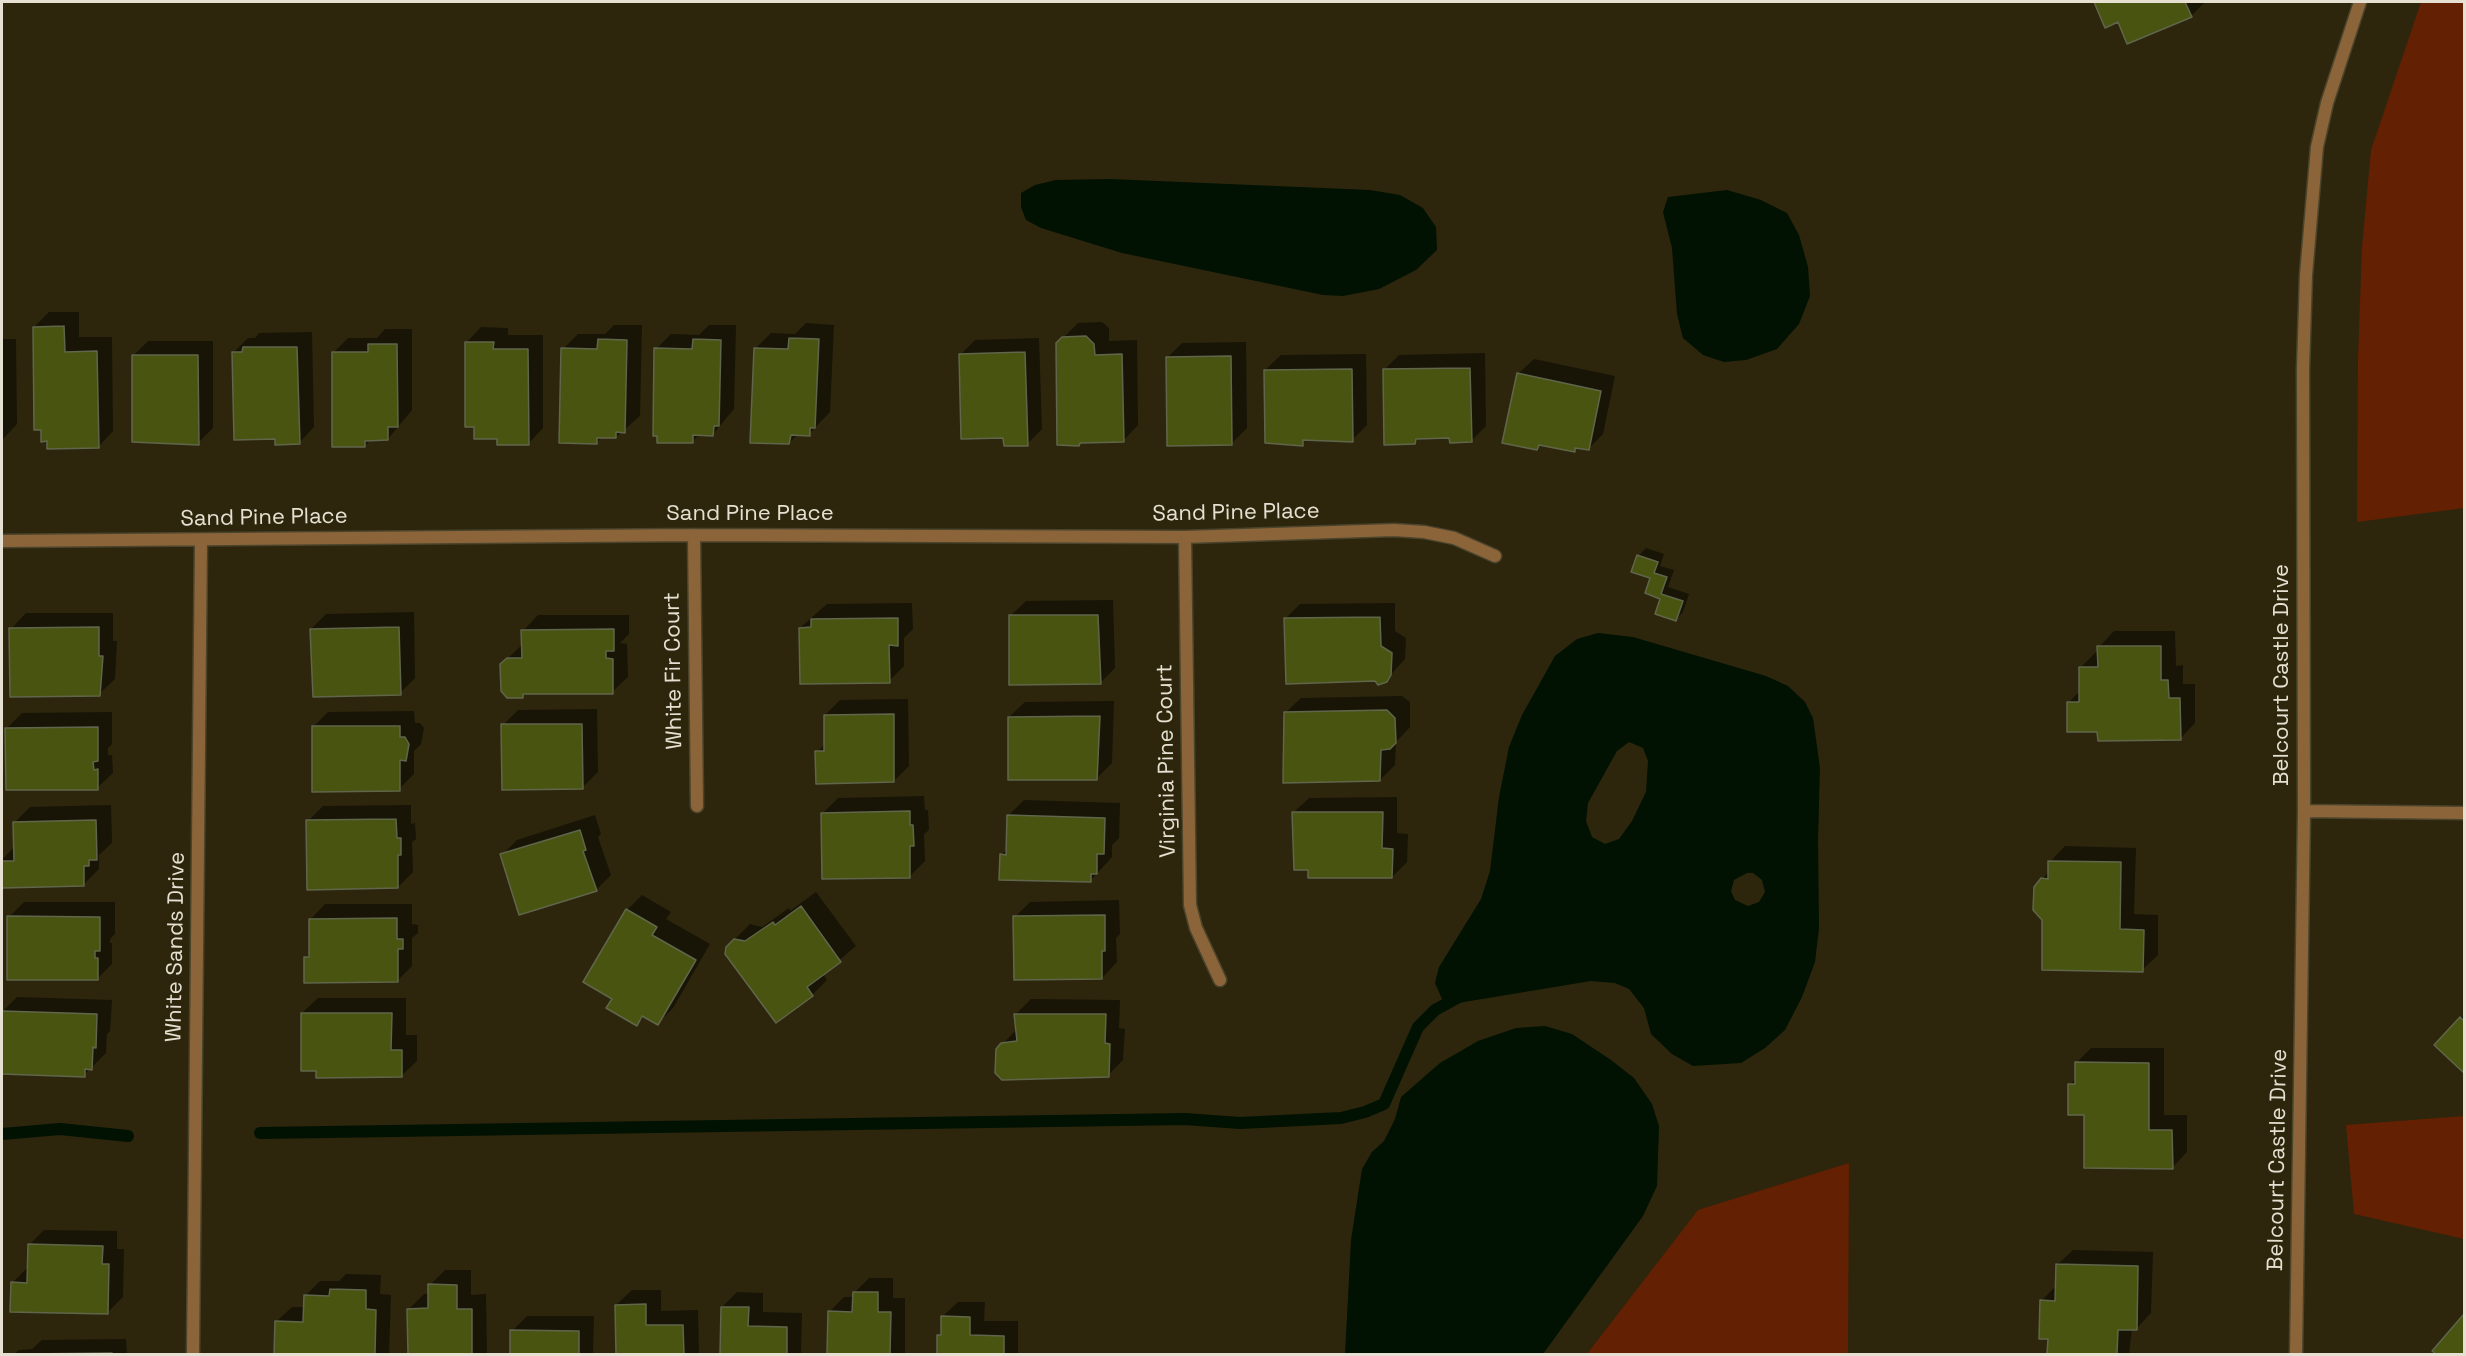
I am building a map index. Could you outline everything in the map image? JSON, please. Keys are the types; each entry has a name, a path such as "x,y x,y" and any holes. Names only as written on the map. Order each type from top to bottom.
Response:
{"street":[{"name":"Belcourt Castle Drive","path":"2296,1354 2304,811 2303,369 2306,275 2317,147 2327,103 2360,2"},
{"name":"Sand Pine Place","path":"2,541 694,535 1185,537 1394,530 1424,532 1454,538 1495,556"},
{"name":"White Fir Court","path":"694,535 698,806"},
{"name":"Virginia Pine Court","path":"1185,537 1190,904 1196,928 1220,980"},
{"name":"White Sands Drive","path":"194,1354 201,540"},
{"path":"2304,811 2464,813"}],"shaded area":[{"path":"2421,2 2464,2 2464,508 2357,522 2358,357 2362,247 2371,150"},
{"path":"1110,179 1370,190 1400,195 1423,208 1436,227 1437,250 1416,270 1379,289 1343,296 1323,295 1122,253 1041,228 1026,220 1021,207 1021,193 1035,185 1056,180"},
{"path":"1727,190 1761,200 1787,213 1799,235 1808,267 1810,296 1799,324 1777,349 1746,360 1724,362 1703,355 1683,338 1677,314 1672,248 1663,212 1668,197"},
{"path":"1598,633 1633,637 1766,676 1788,686 1805,702 1813,718 1820,768 1819,928 1815,962 1802,997 1785,1030 1765,1048 1741,1063 1693,1066 1672,1054 1651,1034 1644,1008 1629,989 1615,983 1591,981 1458,1003 1442,999 1435,983 1439,967 1481,899 1490,871 1499,797 1509,747 1522,715 1555,656 1577,639","holes":["1629,742 1643,748 1648,761 1646,792 1632,821 1619,839 1605,844 1592,837 1586,821 1588,803 1617,751","1747,873 1753,873 1762,880 1765,892 1759,902 1748,906 1735,900 1731,891 1734,880"]},
{"path":"1545,1026 1572,1034 1611,1060 1634,1078 1652,1104 1659,1126 1657,1186 1643,1216 1543,1354 1345,1354 1351,1240 1362,1169 1372,1152 1384,1141 1395,1119 1401,1097 1440,1063 1478,1041 1516,1028"},
{"path":"2464,1116 2464,1239 2354,1214 2346,1125"},
{"path":"1849,1163 1848,1354 1587,1354 1698,1210"}],"building":[{"path":"2094,2 2185,2 2192,17 2127,44 2118,22 2105,28"},
{"path":"64,326 65,352 97,351 99,448 47,449 47,441 41,442 41,430 34,430 33,327"},
{"path":"1086,336 1094,344 1095,355 1122,354 1124,442 1080,443 1079,446 1057,445 1056,343 1062,337"},
{"path":"789,338 819,339 815,428 810,428 810,436 791,435 789,444 750,443 754,348 788,349"},
{"path":"598,339 627,340 625,433 616,432 616,438 597,438 597,444 559,443 561,348 597,349"},
{"path":"693,339 721,340 719,426 714,426 713,436 693,435 693,443 657,443 657,436 653,436 654,348 692,349"},
{"path":"465,342 494,342 493,349 528,349 529,445 497,445 497,439 474,439 474,427 465,427"},
{"path":"368,344 397,344 398,427 388,427 388,440 365,441 365,447 332,447 332,352 368,352"},
{"path":"243,347 297,347 300,444 275,445 275,439 234,440 232,352 242,352"},
{"path":"1025,352 1028,446 1004,446 1003,438 961,439 959,354"},
{"path":"132,355 198,355 199,445 132,442"},
{"path":"1231,356 1232,445 1167,446 1166,357"},
{"path":"1470,368 1472,442 1450,443 1449,438 1416,439 1415,444 1384,445 1383,369"},
{"path":"1352,369 1353,442 1303,440 1303,446 1265,443 1264,370"},
{"path":"1517,373 1601,391 1589,450 1575,448 1575,452 1539,445 1537,450 1502,443"},
{"path":"1637,555 1658,562 1654,573 1667,577 1661,594 1683,601 1676,621 1655,614 1660,599 1645,593 1650,578 1631,572"},
{"path":"1009,615 1098,615 1101,684 1009,685"},
{"path":"1380,617 1381,646 1392,653 1391,675 1387,682 1378,685 1375,681 1286,684 1284,618"},
{"path":"898,618 898,646 889,645 890,683 800,684 799,628 811,627 811,619"},
{"path":"99,627 99,656 103,656 100,696 10,697 9,628"},
{"path":"399,627 401,695 313,697 310,629"},
{"path":"614,629 614,651 606,651 606,658 613,659 613,694 523,694 523,698 507,698 501,691 500,664 507,658 522,658 521,630"},
{"path":"2097,646 2161,646 2161,680 2168,680 2169,698 2180,698 2181,740 2098,741 2097,732 2067,732 2067,702 2079,702 2079,667 2098,667"},
{"path":"1387,710 1395,718 1396,743 1390,749 1381,750 1380,781 1283,783 1284,712"},
{"path":"894,714 894,782 816,784 815,751 824,751 824,715"},
{"path":"1100,716 1097,780 1008,780 1008,717"},
{"path":"501,724 582,724 583,789 502,790"},
{"path":"312,726 400,726 400,737 405,737 409,744 406,761 400,760 400,791 312,792"},
{"path":"98,727 98,761 93,762 94,770 98,769 98,790 6,790 5,728"},
{"path":"910,811 914,846 910,846 910,878 822,879 821,813"},
{"path":"1292,812 1383,812 1382,848 1393,849 1392,878 1308,878 1308,870 1294,870"},
{"path":"1007,815 1105,818 1104,854 1097,854 1097,874 1091,874 1091,882 999,880 1000,854 1006,855"},
{"path":"396,819 397,838 401,838 401,855 398,855 398,888 307,890 306,820"},
{"path":"96,820 97,860 89,860 89,866 84,866 84,886 2,888 2,861 14,861 13,822"},
{"path":"580,830 586,850 583,851 597,891 519,915 500,854"},
{"path":"2048,861 2121,862 2120,929 2144,930 2143,972 2042,970 2042,920 2033,910 2034,887 2041,878 2048,879"},
{"path":"801,906 841,962 807,987 813,996 776,1023 725,954 726,947 734,939 745,941 773,922 775,925"},
{"path":"626,909 657,927 652,935 696,960 658,1025 642,1016 637,1026 606,1008 612,999 583,982"},
{"path":"1105,915 1102,979 1014,980 1013,916"},
{"path":"7,916 100,917 100,951 95,951 95,958 98,958 98,980 7,980"},
{"path":"397,918 397,939 403,939 403,949 398,949 398,982 304,983 304,957 309,957 309,919"},
{"path":"2,1011 97,1014 96,1048 93,1047 92,1070 85,1069 85,1077 2,1074"},
{"path":"301,1013 392,1013 391,1050 402,1050 402,1077 316,1078 316,1071 301,1071"},
{"path":"1014,1014 1106,1014 1105,1043 1110,1044 1109,1077 1002,1080 995,1073 996,1049 1001,1043 1017,1041"},
{"path":"2460,1017 2464,1021 2464,1073 2434,1045"},
{"path":"2075,1062 2149,1063 2149,1130 2172,1130 2173,1169 2084,1168 2084,1115 2068,1115 2068,1084 2075,1084"},
{"path":"28,1244 103,1246 102,1264 109,1264 108,1314 10,1312 11,1282 27,1283"},
{"path":"2056,1264 2138,1266 2137,1330 2118,1330 2117,1354 2047,1354 2048,1339 2039,1339 2040,1300 2055,1301"},
{"path":"428,1284 457,1285 457,1309 472,1309 472,1354 408,1354 407,1309 428,1308"},
{"path":"330,1289 366,1290 366,1309 376,1310 375,1354 274,1354 275,1321 303,1322 304,1295 329,1296"},
{"path":"853,1292 878,1292 878,1312 891,1312 890,1354 827,1354 828,1311 852,1312"},
{"path":"646,1304 646,1325 683,1325 684,1354 616,1354 615,1305"},
{"path":"721,1307 749,1307 748,1326 787,1327 787,1354 720,1354"},
{"path":"2464,1314 2464,1354 2436,1354 2432,1351"},
{"path":"941,1316 970,1317 970,1335 1004,1336 1004,1354 937,1354 937,1335 941,1335"},
{"path":"510,1330 579,1331 579,1354 510,1354"},
{"path":"112,1353 112,1354 26,1354"}],"waterway":[{"path":"260,1133 1185,1119 1240,1123 1341,1118 1384,1104 1418,1027 1435,1010 1466,993"},
{"path":"2,1134 60,1129 128,1136"}]}
